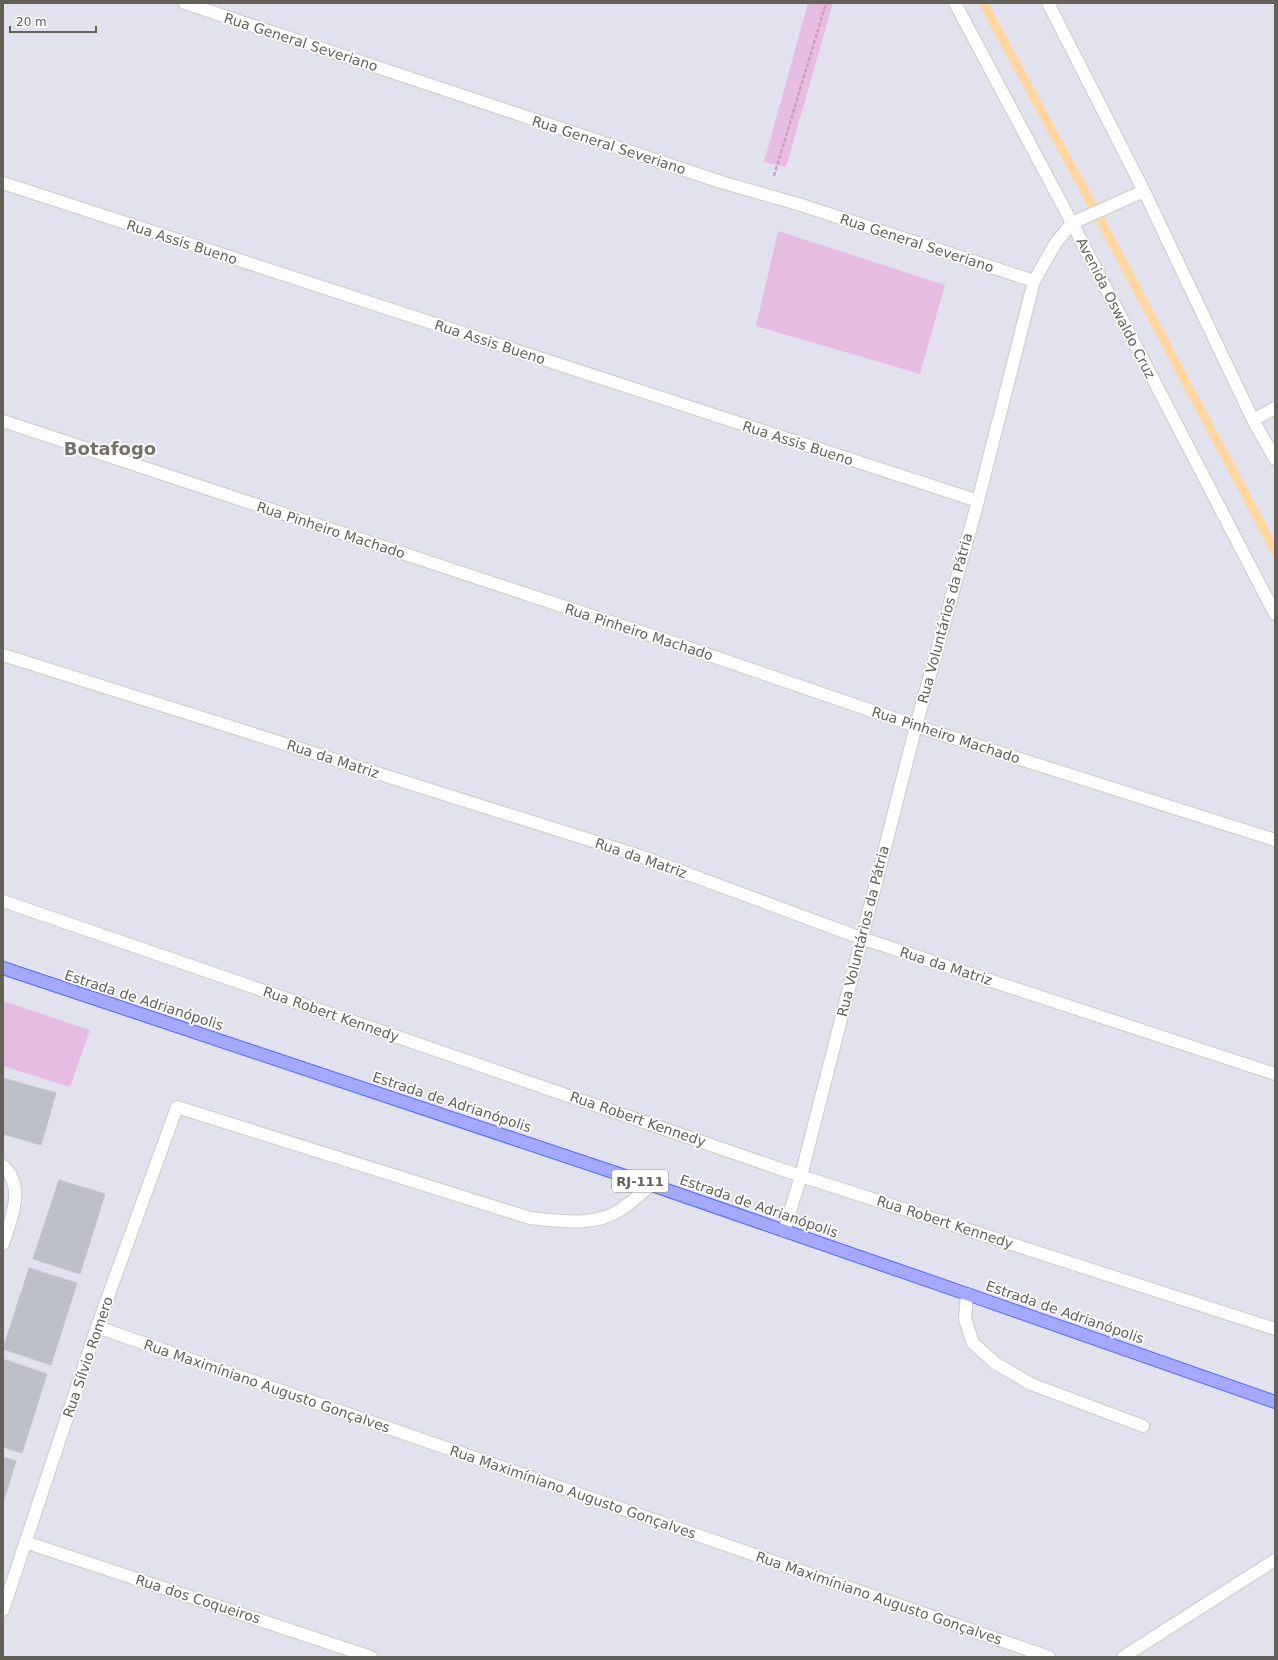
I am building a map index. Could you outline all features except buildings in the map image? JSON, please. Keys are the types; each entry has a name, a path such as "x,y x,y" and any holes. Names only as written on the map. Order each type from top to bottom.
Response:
{"main road":[{"name":"Estrada de Adrianópolis","path":"3,968 652,1185 1275,1402"}],"street":[{"name":"Rua General Severiano","path":"185,3 724,183 798,204 1034,281"},
{"name":"Avenida Oswaldo Cruz","path":"955,3 1072,223 1275,614"},
{"path":"1048,3 1144,191 1253,420 1275,459"},
{"name":"Rua Assis Bueno","path":"3,183 978,501"},
{"path":"1072,223 1144,191"},
{"name":"Rua Voluntários da Pátria","path":"784,1232 801,1176 916,726 978,501 1034,281 1055,244 1072,223"},
{"path":"1253,420 1275,408"},
{"name":"Rua Pinheiro Machado","path":"3,421 683,646 916,726 1275,840"},
{"name":"Rua da Matriz","path":"3,655 637,855 861,938 1275,1074"},
{"name":"Rua Robert Kennedy","path":"3,901 801,1176 1275,1329"},
{"name":"Rua Sílvio Romero","path":"3,1610 97,1327 177,1107 530,1218 563,1221 594,1220 619,1211 652,1185"},
{"path":"3,1166 16,1186 14,1208 3,1244"},
{"path":"967,1294 965,1319 973,1343 995,1363 1032,1384 1143,1426"},
{"name":"Rua Maximíniano Augusto Gonçalves","path":"97,1327 1049,1657"},
{"name":"Rua dos Coqueiros","path":"25,1542 371,1657"},
{"path":"1123,1657 1275,1560"}],"path":[{"path":"768,196 826,3"}],"shaded area":[{"path":"808,3 833,3 786,167 764,162"},
{"path":"778,231 945,285 920,374 756,326"},
{"path":"3,1001 90,1030 70,1087 3,1066"}],"waterway":[{"path":"983,3 1112,242 1275,551"}],"district":[{"name":"Botafogo","path":"110,449"}]}
